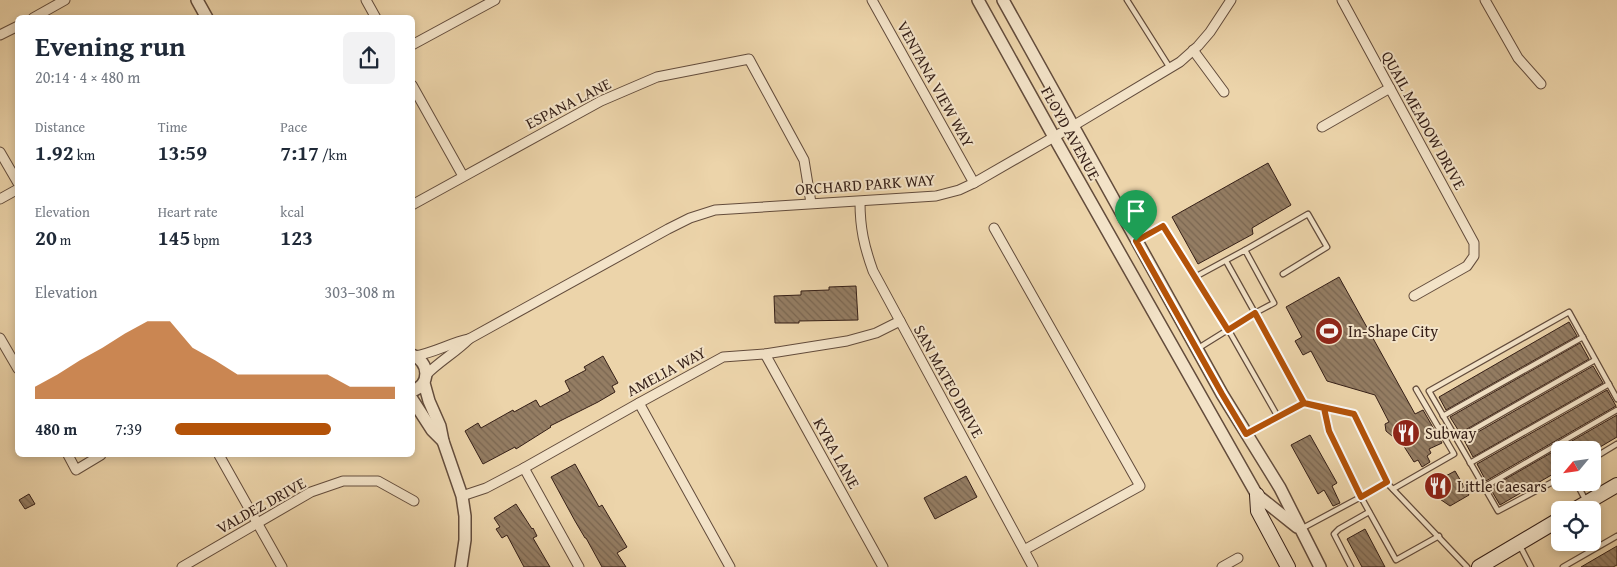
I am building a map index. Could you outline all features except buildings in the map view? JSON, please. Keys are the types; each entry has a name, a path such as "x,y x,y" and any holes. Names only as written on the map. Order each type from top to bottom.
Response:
{"main road":[{"path":"1589,501 1617,485"},
{"path":"1258,495 1258,512 1288,567"},
{"path":"1479,567 1551,523"}],"street":[{"path":"38,15 65,0"},
{"path":"197,0 205,15"},
{"path":"366,0 374,15"},
{"path":"415,43 495,0"},
{"name":"VENTANA VIEW WAY","path":"872,0 974,183"},
{"name":"FLOYD AVENUE","path":"978,0 1258,495 1300,530"},
{"name":"FLOYD AVENUE","path":"1003,0 1196,349 1280,488 1320,567"},
{"name":"ORCHARD PARK WAY","path":"425,378 440,362 470,339 690,218 715,210 936,196 959,190 974,183 1170,68 1193,50 1210,32 1231,0"},
{"name":"QUAIL MEADOW DRIVE","path":"1342,0 1474,243 1474,256 1467,266 1414,296"},
{"path":"1485,0 1518,58 1541,84"},
{"path":"0,35 15,28"},
{"path":"1193,50 1224,92"},
{"name":"ESPANA LANE","path":"415,203 602,101 657,77 749,59 804,160 811,203"},
{"path":"1322,127 1390,88"},
{"path":"415,90 462,176"},
{"path":"0,152 15,178"},
{"path":"0,199 15,191"},
{"name":"SAN MATEO DRIVE","path":"860,202 860,224 864,246 873,271 1034,567"},
{"path":"994,228 1140,486 1024,550"},
{"name":"AMELIA WAY","path":"462,496 486,488 524,468 723,357 765,354 847,341 876,333 900,321"},
{"path":"0,338 15,364"},
{"name":"ORCHARD PARK WAY","path":"415,356 434,351 454,342 470,339"},
{"name":"KYRA LANE","path":"765,354 883,567"},
{"path":"415,356 424,364 429,401 440,426 443,442 462,496 465,516 465,540 461,567"},
{"path":"415,390 420,387 425,378"},
{"path":"639,403 730,567"},
{"path":"415,404 432,430 443,442"},
{"path":"69,457 76,470 98,457"},
{"path":"220,457 282,567"},
{"path":"524,468 579,567"},
{"name":"VALDEZ DRIVE","path":"182,567 311,492 343,481 378,481 414,501"},
{"path":"1222,567 1238,558"}],"lane":[{"path":"1127,0 1170,68"},
{"path":"1195,277 1308,214 1327,247 1283,274"},
{"path":"1136,241 1163,226 1228,330 1278,417"},
{"path":"1196,349 1274,303 1245,250"},
{"path":"1226,261 1304,403"},
{"path":"1551,483 1498,511 1429,391 1569,312 1617,399"},
{"path":"1443,416 1583,337"},
{"path":"1457,440 1595,360"},
{"path":"1470,463 1609,384"},
{"path":"1393,488 1454,454 1416,389"},
{"path":"1246,434 1304,403 1354,414 1387,482 1467,567"},
{"path":"1324,408 1329,431 1361,497 1396,560 1396,567"},
{"path":"1484,487 1617,410"},
{"path":"1601,454 1617,444"},
{"path":"1300,530 1387,482"},
{"path":"1351,567 1334,534 1339,529 1369,512"},
{"path":"1396,560 1438,536"},
{"path":"1562,567 1617,536"},
{"path":"1519,543 1531,567"}],"place":[{"name":"In-Shape City","path":"1329,331"},
{"name":"Subway","path":"1406,433"},
{"name":"Little Caesars","path":"1438,486"}],"route":[{"path":"1136,241 1163,226 1228,330 1255,313 1304,403 1324,408 1329,431 1361,497 1387,482 1354,414 1304,403 1246,434 1136,241"}]}
